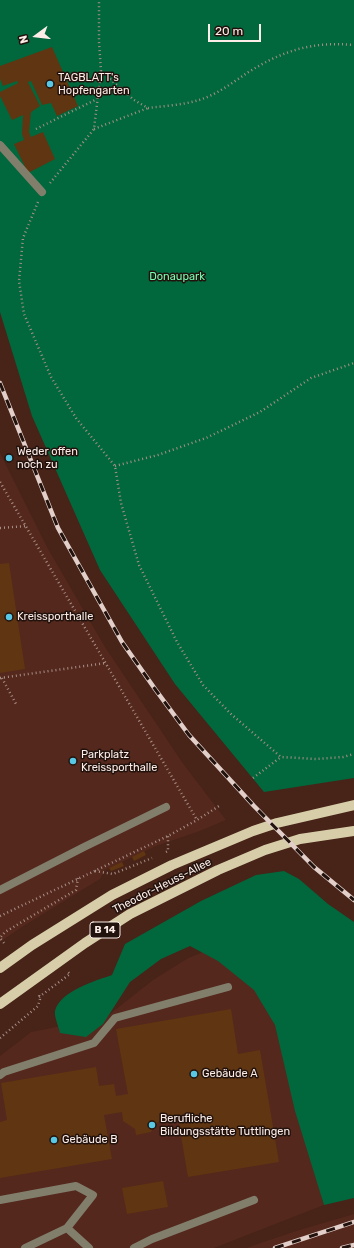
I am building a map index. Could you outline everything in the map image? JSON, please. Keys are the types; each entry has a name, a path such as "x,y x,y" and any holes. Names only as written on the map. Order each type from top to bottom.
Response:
{"main road":[{"name":"Theodor-Heuss-Allee","path":"0,968 32,945 112,895 166,868 277,822 354,806"},
{"name":"Theodor-Heuss-Allee","path":"0,1004 84,943 130,914 218,870 265,850 300,839 354,831"}],"lane":[{"path":"0,145 42,192"},
{"path":"0,890 84,847 166,808"},
{"path":"0,1075 4,1072 94,1043 115,1018 228,987"},
{"path":"0,1200 76,1186 93,1195 67,1228 25,1248"},
{"path":"134,1248 254,1200"},
{"path":"67,1228 89,1248"}],"path":[{"path":"94,129 101,71 99,0"},
{"path":"354,45 340,44 307,46 282,54 255,68 223,89 200,100 148,108 94,129 42,192 23,238 19,280 24,314 51,377 76,418 115,466 121,503 139,565 177,642 203,685 231,714 281,757 316,759 343,757 354,754"},
{"path":"101,71 134,100 148,108"},
{"path":"36,129 98,99"},
{"path":"115,466 206,438 260,412 311,378 354,363"},
{"path":"0,482 197,820"},
{"path":"0,528 26,526"},
{"path":"16,704 1,678 106,663"},
{"path":"253,778 281,757"},
{"path":"0,916 168,836 219,806"},
{"path":"161,854 168,851 168,836"},
{"path":"94,870 113,874 154,857"},
{"path":"4,943 0,938 5,932 76,890 78,878"},
{"path":"0,1038 38,1006 40,1000 39,995 70,974"}],"shaded area":[{"path":"0,453 47,547 105,647 182,762 226,820 200,831 156,846 105,870 100,879 0,942"},
{"name":"Berufliche Bildungsstätte Tuttlingen","path":"255,940 324,1205 214,1248 0,1248 0,1056 31,1032 106,1017 153,980 188,958 214,948"},
{"path":"354,1214 354,1248 246,1248 296,1231"}],"green space":[{"name":"Donaupark","path":"0,0 354,0 354,778 264,792 175,684 100,570 32,416 0,312"},
{"path":"284,871 299,879 328,904 354,922 354,1198 324,1205 295,1111 275,1025 254,990 218,961 190,946 161,959 130,982 103,1024 86,1037 60,1033 55,1013 58,1004 71,992 112,975 125,944 201,901 256,875"}],"building":[{"path":"52,47 78,106 57,116 51,103 42,105 31,81 28,82 40,106 31,112 29,132 31,137 43,132 55,159 28,173 14,144 24,140 22,134 23,115 12,120 0,96 0,92 18,83 17,81 3,86 0,79 0,66"},
{"name":"Kreissporthalle","path":"9,563 25,669 0,673 0,564"},
{"path":"144,851 146,855 134,861 132,857"},
{"path":"122,862 124,866 111,871 109,868"},
{"name":"Gebäude A","path":"231,1009 238,1054 260,1050 279,1162 188,1177 178,1118 158,1122 151,1132 136,1135 135,1129 123,1121 122,1112 104,1115 112,1159 0,1178 0,1122 7,1120 1,1083 96,1067 99,1086 114,1084 116,1096 128,1094 116,1029"},
{"path":"163,1181 168,1207 127,1214 122,1188"}],"railway":[{"path":"0,383 58,528 122,642 189,735 254,806 314,867 354,900"},
{"path":"275,1248 354,1222"},
{"path":"342,1248 354,1245"}],"place":[{"name":"TAGBLATT's Hopfengarten","path":"50,84"},
{"name":"Weder offen noch zu","path":"9,458"},
{"name":"Kreissporthalle","path":"9,617"},
{"name":"Parkplatz Kreissporthalle","path":"73,761"},
{"name":"Gebäude A","path":"194,1074"},
{"name":"Berufliche Bildungsstätte Tuttlingen","path":"152,1125"},
{"name":"Gebäude B","path":"54,1140"}]}
